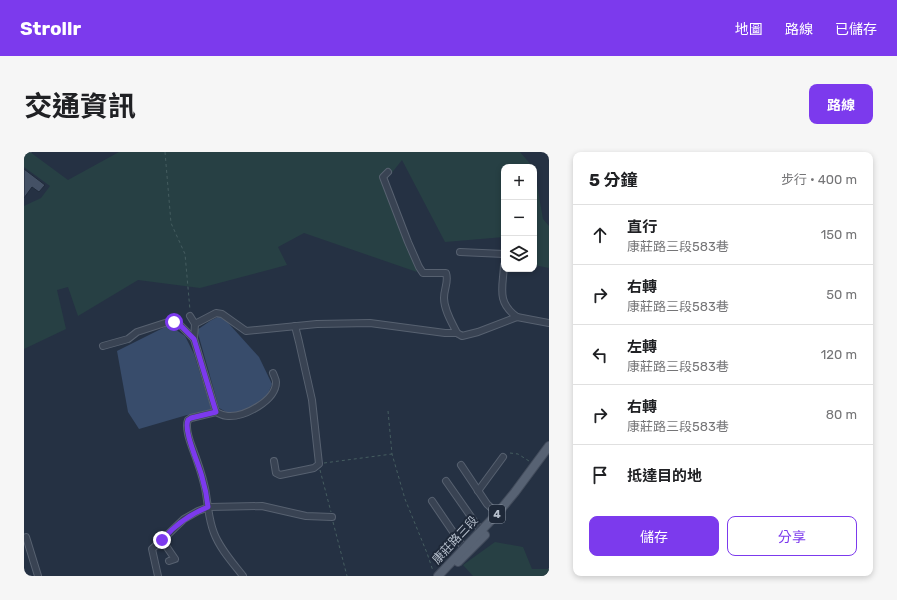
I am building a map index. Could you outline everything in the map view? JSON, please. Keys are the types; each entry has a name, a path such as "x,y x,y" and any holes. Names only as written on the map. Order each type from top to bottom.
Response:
{"main road":[{"name":"康莊路三段","path":"445,576 499,515 549,446"},
{"name":"康莊路三段","path":"438,576 481,531 519,496 549,454"}],"street":[{"path":"388,172 383,177 419,267 423,273 446,273 448,280 445,287 444,298 446,309 457,333"},
{"path":"460,252 501,254"},
{"path":"504,272 502,294 504,305 517,317"},
{"path":"195,324 216,313 224,314 246,331 317,324 370,323 445,333 457,333 462,336 478,332 517,317 549,323"},
{"path":"190,316 195,324 194,339 216,412"},
{"path":"103,346 128,339 137,332 168,322 180,325 194,339"},
{"path":"274,461 276,473 280,475 314,468 319,464 312,400 295,326"},
{"path":"243,576 222,548 214,533 208,514 202,476 186,425 188,420 191,418 216,412 228,416 235,415 247,412 267,401 274,390 276,382 273,373"},
{"path":"478,491 503,457"},
{"path":"461,465 487,504 499,515"},
{"path":"446,481 481,531"},
{"path":"432,501 464,548"},
{"path":"158,576 152,549 184,519 208,507 262,506 306,516 332,517"},
{"path":"26,538 38,576"},
{"path":"162,540 176,559 169,561"}],"path":[{"path":"165,152 171,223 185,254 190,316"},
{"path":"388,411 392,454 405,499 427,553 434,576"},
{"path":"510,453 518,454 535,466"},
{"path":"348,576 319,464 392,454"}],"green space":[{"path":"24,152 30,152 68,180 119,152 520,152 530,164 501,164 501,237 445,242 402,160 383,184 417,272 304,233 278,247 287,265 200,288 138,280 78,316 68,287 57,290 66,329 24,349 24,206 41,198 50,186 24,167"},
{"path":"537,185 543,219 549,226 549,268 537,266"},
{"path":"495,542 523,547 532,569 549,569 549,576 473,576 463,565"}],"water":[{"path":"221,315 259,357 272,384 264,399 242,412 228,413 219,408 197,330"},
{"path":"169,325 185,336 194,354 211,408 210,413 187,415 139,429 128,412 117,351"}],"building":[{"path":"24,169 45,185 39,192 32,187 24,198"}],"route":[{"path":"162,540 184,519 208,507 202,476 186,425 188,420 191,418 216,412 194,339 180,325 174,322"}]}
